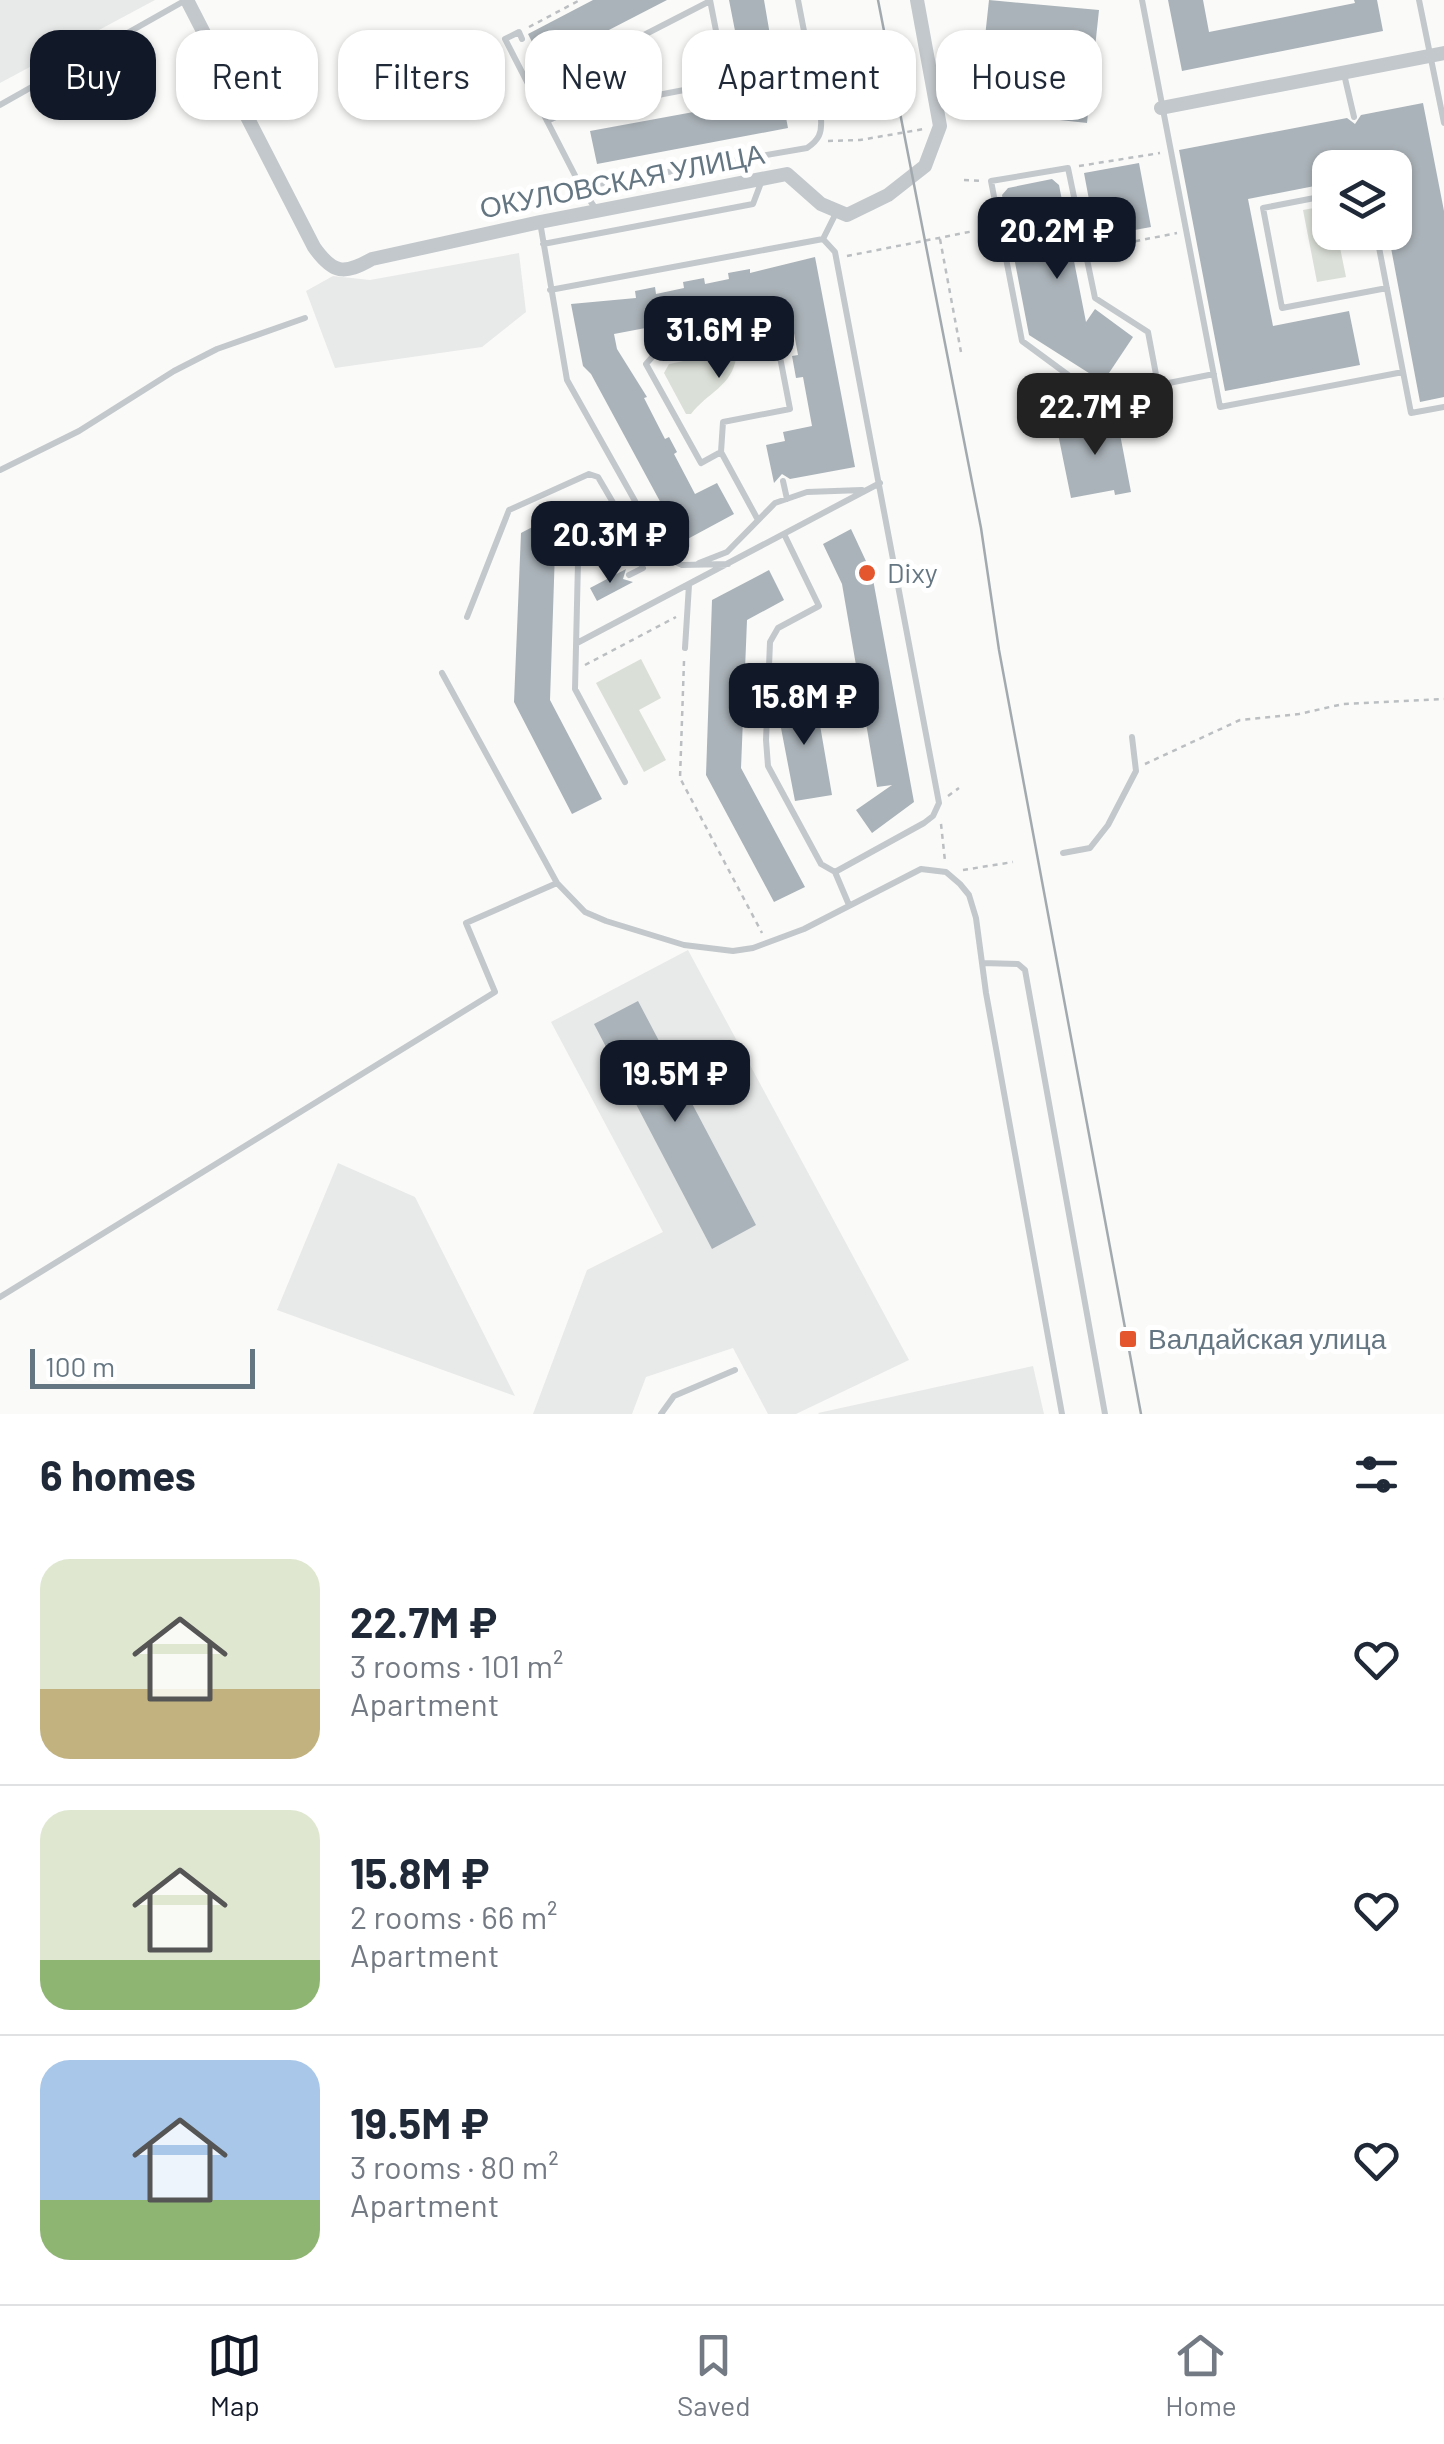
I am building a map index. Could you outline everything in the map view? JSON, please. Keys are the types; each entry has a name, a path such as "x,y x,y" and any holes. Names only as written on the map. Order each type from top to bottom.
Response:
{"street":[{"name":"ОКУЛОВСКАЯ УЛИЦА","path":"187,0 322,257 343,272 372,259 540,222 792,175 836,213"},
{"path":"836,213 854,214 888,195 925,166 931,153 940,126 917,0"},
{"path":"1161,108 1437,54"}],"lane":[{"path":"0,106 187,0"},
{"path":"652,30 710,0 716,30"},
{"path":"798,0 804,30"},
{"path":"1142,0 1220,407 1403,372"},
{"path":"1419,0 1437,54 1444,122"},
{"path":"520,35 505,39 597,212"},
{"path":"1344,72 1354,117"},
{"path":"581,187 807,148 816,142 822,130 820,120"},
{"path":"1158,385 1148,332 1095,298 1068,168 991,181 1022,340 1098,397 1214,374"},
{"path":"543,244 752,204 762,179"},
{"path":"1312,198 1263,208 1282,308 1387,288"},
{"path":"823,239 836,213"},
{"path":"540,222 567,380 666,558 682,565 728,564"},
{"path":"823,239 836,258 939,803 924,823 835,872"},
{"path":"550,290 823,239"},
{"path":"1380,250 1411,413 1444,407"},
{"path":"0,470 79,431 174,371 218,349 305,318"},
{"path":"721,452 701,463 646,364 654,355 775,331 790,409 723,422 721,452 758,520"},
{"path":"467,617 509,510 589,474 598,477 628,528 626,536 643,568 629,576"},
{"path":"783,480 787,499"},
{"path":"576,644 880,483"},
{"path":"693,565 726,552 775,503 807,492 867,490"},
{"path":"784,534 819,606 778,628 770,642 768,766 821,864 835,872 849,905"},
{"path":"625,782 574,689 578,562 626,536"},
{"path":"685,648 689,584"},
{"path":"442,673 557,883 585,912 684,945 733,951 804,929 921,869 946,872 969,895 1062,1414"},
{"path":"1063,853 1090,848 1108,826 1136,770 1132,737"},
{"path":"0,1297 495,992 466,923 557,883"},
{"path":"982,963 1018,964 1026,970 1105,1414"},
{"path":"662,1414 674,1396 735,1370"}],"path":[{"path":"520,35 580,0"},
{"path":"816,142 860,140 920,130"},
{"path":"1068,168 1171,151"},
{"path":"964,180 991,181"},
{"path":"836,258 974,231"},
{"path":"1085,251 1186,231"},
{"path":"939,238 960,352"},
{"path":"575,670 687,611"},
{"path":"685,648 680,778 768,943"},
{"path":"1136,770 1240,720 1299,714 1343,704 1444,699"},
{"path":"959,788 939,803 946,872 1013,862"}],"shaded area":[{"path":"0,0 155,0 99,30 30,30 30,67 0,83"},
{"path":"1312,208 1312,250 1340,250 1346,277 1317,282 1303,210"},
{"path":"519,253 526,312 482,347 335,368 306,291 333,276 370,280"},
{"path":"728,352 736,358 730,376 691,414 686,414 664,373 669,364"},
{"path":"641,659 661,698 639,710 666,760 644,772 596,683"},
{"path":"688,950 909,1360 796,1414 768,1414 733,1348 646,1377 632,1414 533,1414 587,1270 663,1232 551,1022"},
{"path":"338,1163 415,1197 515,1396 277,1310"},
{"path":"1033,1366 1044,1414 818,1413"}],"building":[{"path":"593,0 667,0 609,30 536,30"},
{"path":"729,0 764,0 769,30 735,30"},
{"path":"989,0 1099,10 1097,30 986,30"},
{"path":"1168,0 1203,0 1209,32 1355,3 1354,0 1377,0 1383,31 1182,71"},
{"path":"1423,103 1444,211 1444,397 1420,402 1391,250 1412,250 1412,150 1312,150 1312,187 1248,199 1273,326 1349,311 1360,365 1225,391 1179,150 1347,118 1355,124 1361,115"},
{"path":"682,114 682,120 786,120 788,128 597,164 590,131"},
{"path":"1139,163 1151,227 1096,237 1084,173"},
{"path":"1052,179 1059,185 1086,322 1095,309 1133,337 1103,382 1029,335 1002,195 1008,188"},
{"path":"815,257 855,467 790,479 782,474 774,483 766,445 785,441 783,432 812,426 803,377 796,378 792,356 798,355 788,301 614,334 617,349 647,397 644,398 665,439 669,437 695,494 717,483 734,514 682,542 591,374 583,366 571,304 636,298 635,291 655,287 656,294 684,288 683,282 704,278 705,284 729,279 728,273 750,269 750,273"},
{"path":"1116,413 1131,492 1115,495 1114,490 1071,498 1057,429 1100,421 1099,417"},
{"path":"589,502 601,521 596,524 598,529 555,551 550,700 602,799 572,814 514,702 521,533 578,503 580,507"},
{"path":"851,529 872,574 914,802 872,833 856,810 892,785 877,787 842,584 823,544"},
{"path":"626,569 623,579 633,582 597,601 590,588"},
{"path":"769,570 784,600 747,620 741,768 805,887 774,902 706,775 712,600"},
{"path":"815,696 832,795 795,801 776,702"},
{"path":"638,1001 756,1225 712,1249 594,1024"}],"tram line":[{"path":"878,0 981,528 999,650 1141,1414"}],"place":[{"name":"Dixy","path":"867,573"},
{"name":"Валдайская улица","path":"1128,1339"}]}
